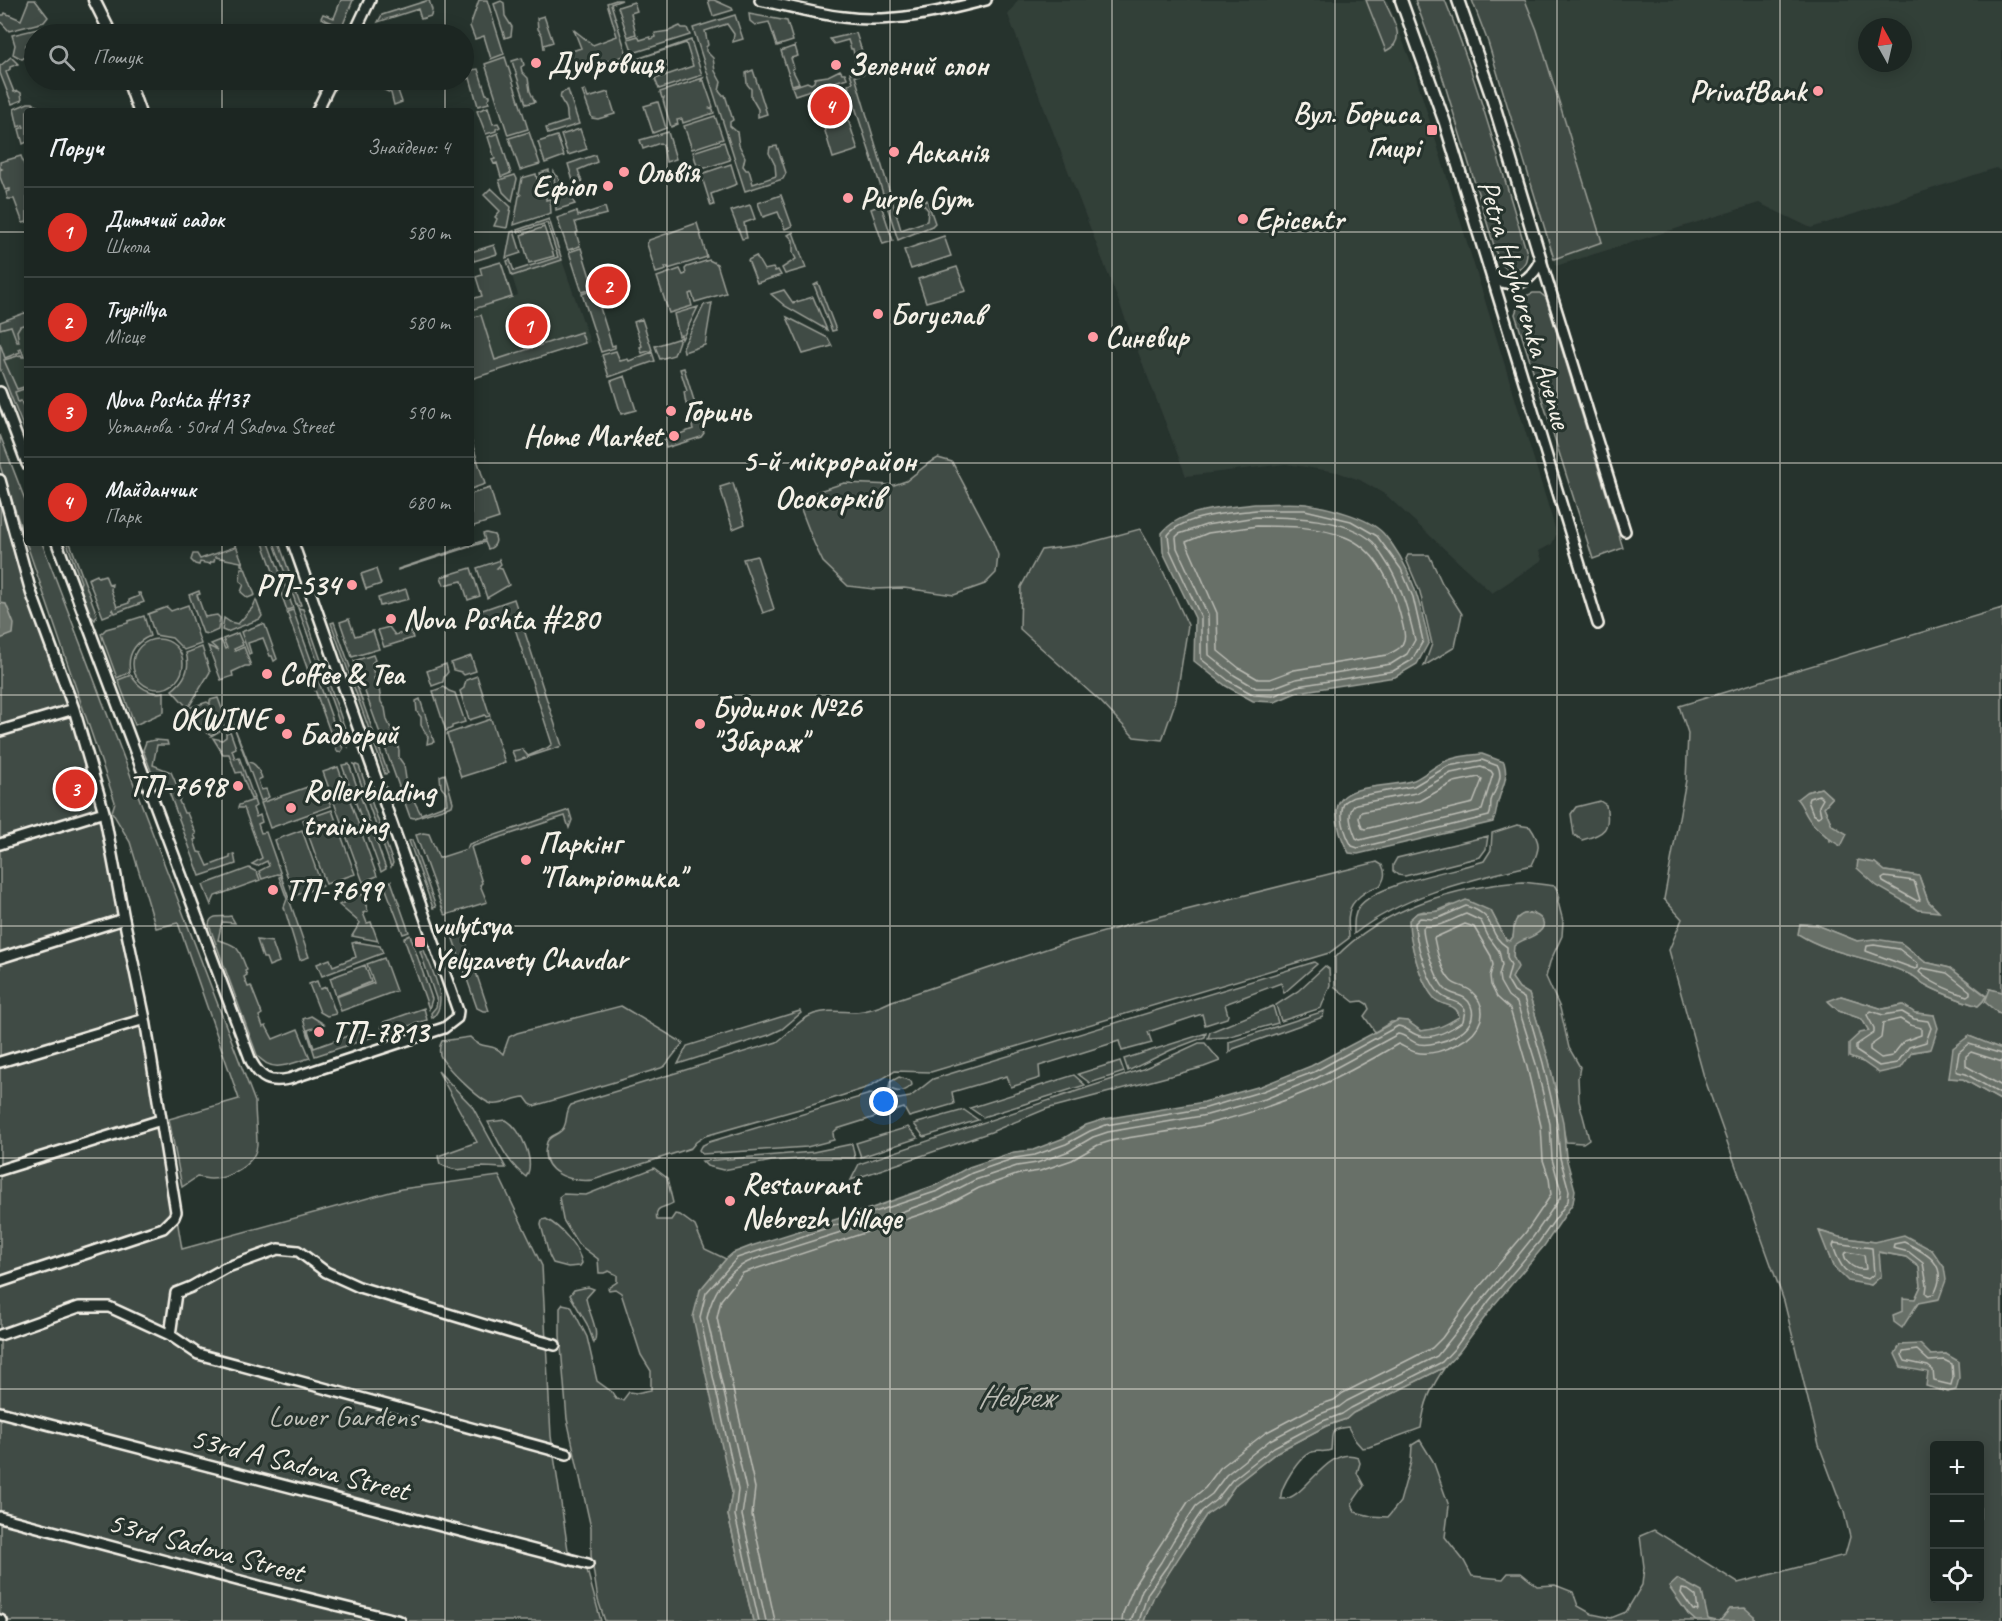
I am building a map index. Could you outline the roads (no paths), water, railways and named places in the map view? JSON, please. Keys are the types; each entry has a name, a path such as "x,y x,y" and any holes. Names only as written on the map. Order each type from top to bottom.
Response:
{"street":[{"path":"94,0 106,24"},
{"path":"359,24 370,0"},
{"path":"760,0 842,17 868,19 909,16 986,0"},
{"name":"Petra Hryhorenka Avenue","path":"1401,0 1442,113 1598,624"},
{"name":"Petra Hryhorenka Avenue","path":"1458,0 1489,88 1541,260"},
{"path":"132,90 138,108"},
{"path":"318,108 327,90"},
{"path":"1493,279 1506,283 1525,280 1531,277 1541,260"},
{"path":"1541,260 1625,531"},
{"path":"0,392 24,456"},
{"path":"0,480 31,592 74,709 104,812 145,1018 176,1212 163,1228 0,1282"},
{"path":"58,546 251,1061 257,1071 275,1082 444,1028 457,1018 458,1011 294,546"},
{"path":"0,731 74,709"},
{"path":"0,844 104,812"},
{"path":"0,958 124,920"},
{"path":"0,1062 145,1018"},
{"path":"0,1170 161,1120"},
{"path":"170,1335 176,1293 225,1268 278,1249 298,1251 326,1272 360,1287 555,1345"},
{"path":"0,1335 79,1307 109,1307 170,1335 198,1354 567,1454"},
{"name":"53rd A Sadova Street","path":"0,1412 588,1564"},
{"name":"53rd Sadova Street","path":"0,1517 400,1621"}],"water":[{"path":"1300,503 1325,508 1368,522 1383,533 1401,558 1413,584 1422,613 1429,642 1417,664 1395,677 1298,692 1275,702 1253,701 1226,686 1194,661 1195,618 1163,552 1162,533 1181,518 1192,514 1218,508"},
{"path":"0,603 6,604 14,624 13,634 0,639"},
{"path":"1482,754 1504,762 1505,768 1505,779 1493,822 1358,854 1349,853 1340,834 1337,819 1339,803 1345,796 1367,788 1414,780 1450,759"},
{"path":"1821,788 1832,798 1824,807 1832,825 1847,834 1841,846 1813,824 1797,799 1806,792"},
{"path":"1858,860 1875,863 1885,871 1919,876 1928,901 1939,912 1919,910 1877,886 1857,868"},
{"name":"Небреж","path":"1466,900 1491,911 1506,940 1510,941 1513,937 1515,923 1521,915 1532,914 1541,919 1543,923 1539,932 1514,946 1513,956 1518,967 1512,978 1519,988 1529,994 1549,1061 1563,1122 1566,1157 1575,1190 1573,1203 1544,1246 1445,1367 1277,1452 1236,1484 1222,1504 1206,1515 1154,1596 1144,1621 753,1621 728,1515 732,1492 693,1317 700,1290 726,1259 733,1253 751,1246 872,1208 936,1185 969,1167 1014,1152 1033,1150 1064,1138 1086,1125 1105,1119 1204,1102 1261,1086 1311,1066 1398,1020 1407,1021 1421,1031 1446,1025 1459,1017 1458,1013 1453,1007 1435,999 1425,983 1413,950 1409,920 1417,913 1440,911"},
{"path":"1800,924 1817,925 1857,941 1874,939 1901,943 1925,962 1950,968 1986,996 1978,1006 1951,997 1897,969 1811,941 1798,934"},
{"path":"1990,989 2002,992 2002,1014 1985,1002"},
{"path":"1841,996 1883,1009 1903,1005 1915,1013 1934,1015 1938,1028 1931,1049 1912,1052 1901,1068 1879,1073 1863,1062 1849,1057 1849,1043 1860,1033 1869,1031 1862,1019 1839,1011 1828,1001"},
{"path":"1969,1036 2002,1049 2002,1101 1963,1079 1949,1078 1953,1048"},
{"path":"1819,1231 1839,1237 1875,1242 1904,1235 1932,1250 1944,1267 1946,1280 1939,1299 1918,1303 1902,1328 1894,1322 1893,1315 1903,1311 1903,1298 1915,1299 1921,1286 1919,1267 1906,1257 1879,1252 1881,1276 1871,1285 1848,1281 1833,1266"},
{"path":"1920,1344 1931,1355 1946,1354 1958,1361 1959,1378 1956,1390 1948,1392 1926,1386 1928,1372 1901,1367 1895,1354 1900,1345"},
{"path":"1678,1579 1702,1592 1708,1619 1715,1621 1696,1621 1688,1614 1669,1587"},
{"path":"1745,1608 1754,1616 1754,1621 1720,1621 1730,1609"}],"place":[{"name":"Дубровиця","path":"536,63"},
{"name":"Зелений слон","path":"836,65"},
{"name":"PrivatBank","path":"1818,91"},
{"name":"Майданчик","path":"830,106"},
{"name":"Вул. Бориса Гмирі","path":"1432,130"},
{"name":"Асканія","path":"894,152"},
{"name":"Ольвія","path":"624,172"},
{"name":"Ефіоп","path":"608,186"},
{"name":"Purple Gym","path":"848,198"},
{"name":"Epicentr","path":"1243,219"},
{"name":"Trypillya","path":"608,286"},
{"name":"Богуслав","path":"878,314"},
{"name":"Дитячий садок","path":"528,326"},
{"name":"Синевир","path":"1093,337"},
{"name":"Горинь","path":"671,411"},
{"name":"Home Market","path":"674,436"},
{"name":"РП-534","path":"352,585"},
{"name":"Nova Poshta #280","path":"391,619"},
{"name":"Coffee & Tea","path":"267,674"},
{"name":"OKWINE","path":"280,719"},
{"name":"Будинок №26 \"Збараж\"","path":"700,724"},
{"name":"Бадьорий","path":"287,734"},
{"name":"ТП-7698","path":"238,786"},
{"name":"Nova Poshta #137","path":"75,789"},
{"name":"Rollerblading training","path":"291,808"},
{"name":"Паркінг \"Патріотика\"","path":"526,860"},
{"name":"ТП-7699","path":"273,890"},
{"name":"vulytsya Yelyzavety Chavdar","path":"420,942"},
{"name":"ТП-7813","path":"319,1032"},
{"name":"Restaurant Nebrezh Village","path":"730,1201"}],"district":[{"name":"5-й мікрорайон Осокорків","path":"829,478"}],"park label":[{"name":"Lower Gardens","path":"343,1416"}]}
